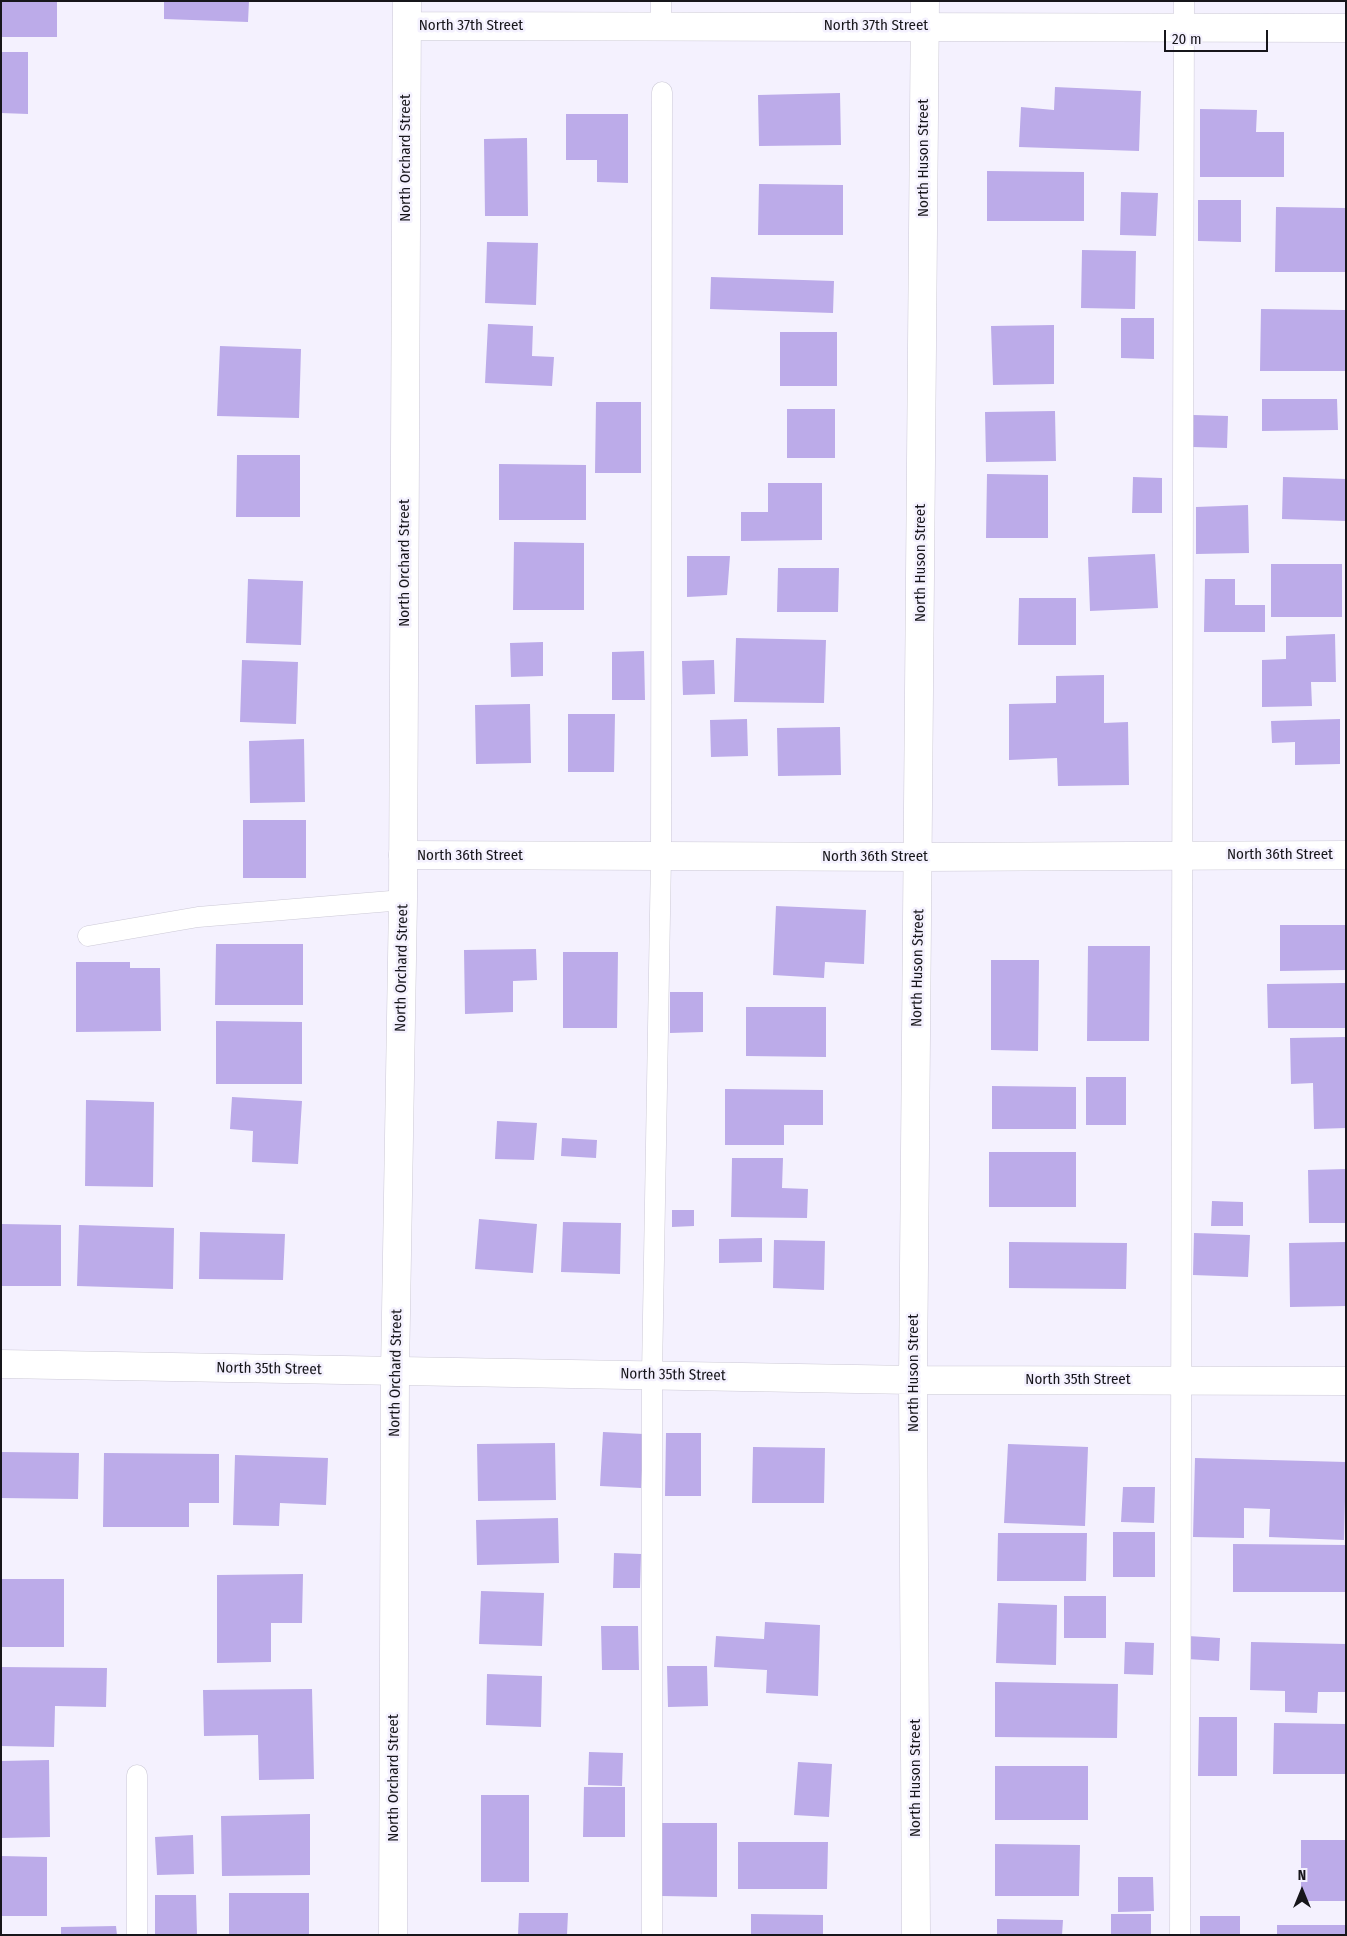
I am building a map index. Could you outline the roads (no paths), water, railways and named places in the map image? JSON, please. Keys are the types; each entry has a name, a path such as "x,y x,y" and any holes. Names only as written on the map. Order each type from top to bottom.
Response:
{"street":[{"name":"North 37th Street","path":"407,14 1184,14 1346,28"},
{"name":"North Orchard Street","path":"393,1935 396,1372 403,900 407,14"},
{"name":"North Huson Street","path":"916,1935 913,1380 919,857 924,14"},
{"name":"North 36th Street","path":"403,855 919,857 1346,854"},
{"name":"North 35th Street","path":"1,1364 913,1380 1346,1381"}],"lane":[{"path":"1180,1935 1180,1381 1184,855 1184,14"},
{"path":"652,1935 652,1374 660,856 662,92"},
{"path":"88,936 198,917 403,900"},
{"path":"138,1775 138,1935"}]}
